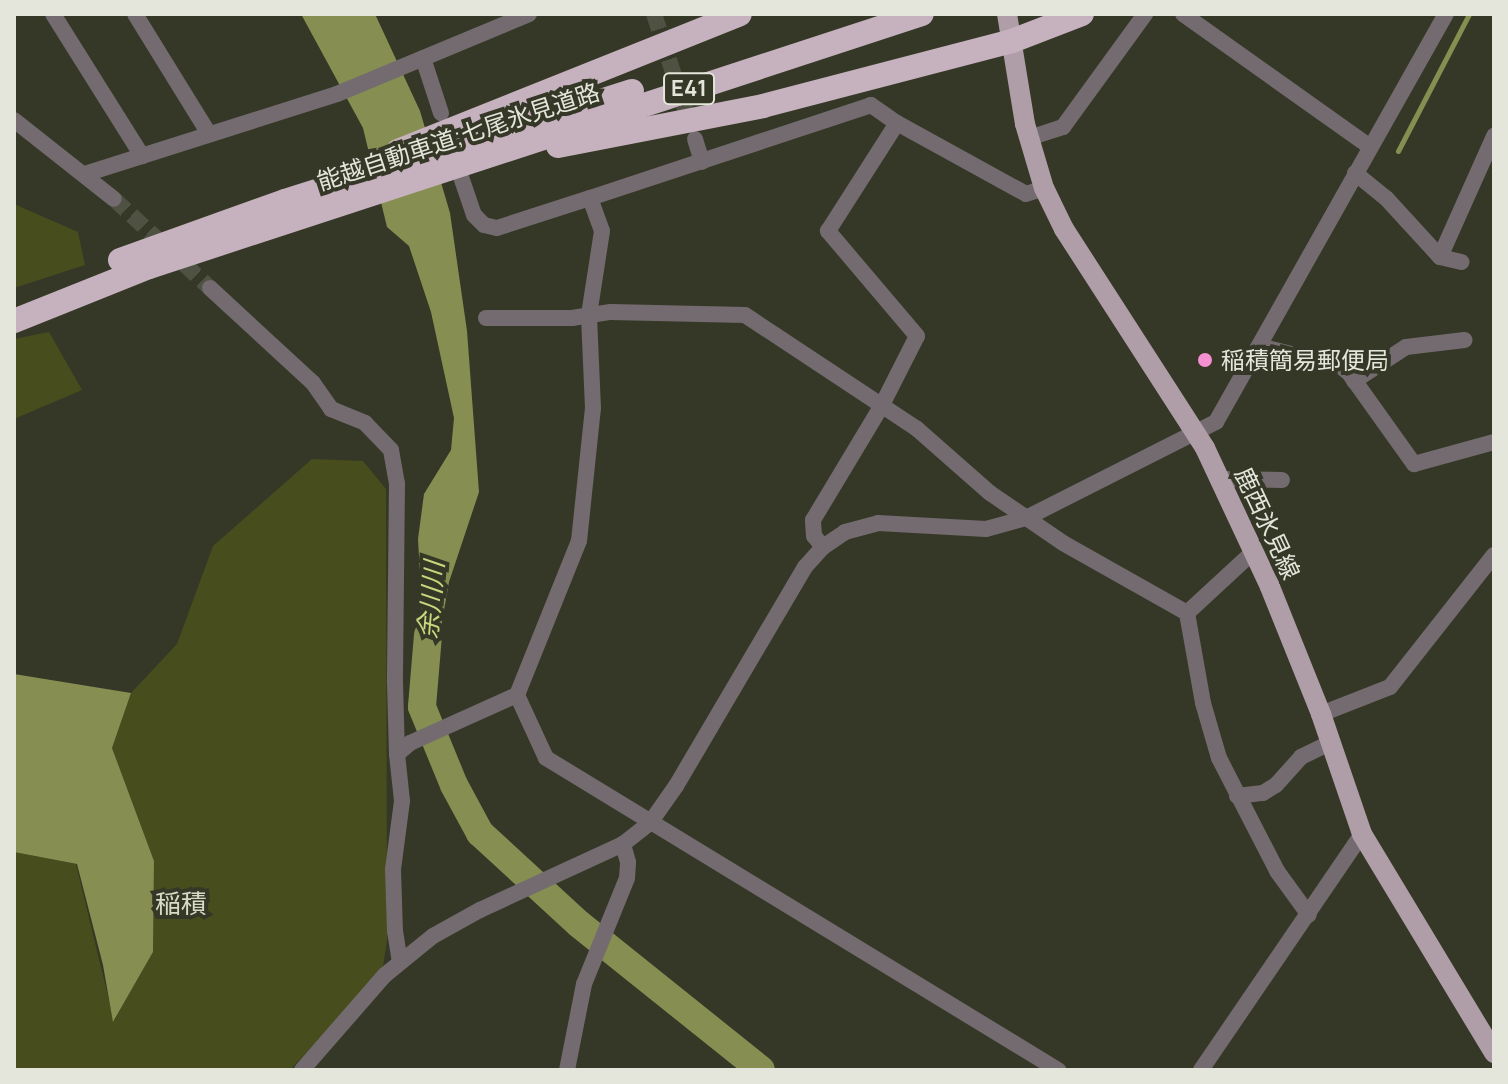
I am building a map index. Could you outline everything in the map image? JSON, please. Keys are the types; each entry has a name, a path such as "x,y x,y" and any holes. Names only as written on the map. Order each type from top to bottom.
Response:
{"highway":[{"path":"449,147 740,14"},
{"name":"能越自動車道;七尾氷見道路","path":"14,321 449,147 877,14"},
{"name":"能越自動車道;七尾氷見道路","path":"449,147 922,14"},
{"path":"449,147 763,106 1012,41 1082,14"},
{"name":"能越自動車道;七尾氷見道路","path":"14,303 221,222 364,179"}],"main road":[{"name":"鹿西氷見線","path":"1007,14 1029,138 1044,188 1064,229 1194,432 1219,479 1321,714 1362,834 1494,1053"}],"street":[{"path":"53,14 142,156"},
{"path":"135,14 209,134"},
{"path":"85,174 337,94 529,14"},
{"path":"1029,138 1063,127 1145,14"},
{"path":"1183,14 1369,146"},
{"path":"302,1070 400,962 433,936 490,905 575,869 623,844 650,823 676,786 805,567 823,547 845,532 878,523 986,529 1026,518 1216,422 1446,14"},
{"path":"419,60 474,215 484,225 497,228 871,105 897,123 1026,194 1044,188"},
{"path":"14,120 114,199"},
{"path":"823,547 814,536 813,520 882,405 917,336 828,231 897,123"},
{"path":"1440,257 1494,136"},
{"path":"695,139 702,162"},
{"path":"1355,173 1386,198 1440,257 1461,262"},
{"path":"403,748 517,695 579,541 593,408 589,315 602,231 590,198"},
{"path":"210,288 313,383 331,409 365,423 391,450 397,483 403,748 402,801 393,869 395,931 400,962"},
{"path":"486,318 611,312 745,315 916,428 990,493 1063,543 1187,613"},
{"path":"1354,381 1406,347 1465,340"},
{"path":"1259,346 1340,366 1414,464 1494,442"},
{"path":"1219,479 1282,480"},
{"path":"1187,613 1253,552"},
{"path":"1321,714 1390,687 1494,555"},
{"path":"1187,613 1203,703 1219,758 1277,871 1309,915"},
{"path":"517,695 546,758 1058,1070"},
{"path":"1237,796 1263,793 1276,785 1301,757 1330,743"},
{"path":"1201,1070 1362,834"},
{"path":"567,1070 584,984 627,878 628,862 623,844"}],"shaded area":[{"path":"14,204 78,232 85,265 14,288"},
{"path":"49,332 82,390 14,419 14,339"},
{"path":"312,459 363,461 386,489 387,940 380,986 349,1007 290,1070 14,1070 14,852 76,864 114,1021 153,952 154,861 112,748 131,693 177,644 213,546"}],"water":[{"path":"301,14 375,14 420,111 450,213 467,331 479,492 449,582 427,706 418,539 424,494 451,450 454,418 431,312 409,246 387,227 363,128"},
{"path":"14,674 131,693 112,748 154,861 153,952 113,1022 103,965 77,864 14,852"}],"waterway":[{"path":"1398,151 1469,14"},
{"name":"余川川","path":"428,635 422,707 454,785 480,833 579,924 761,1070"}],"tunnel":[{"path":"654,14 692,130"},
{"path":"114,199 210,288"}],"place":[{"name":"稲積簡易郵便局","path":"1205,360"}],"district":[{"name":"稲積","path":"181,904"}]}
